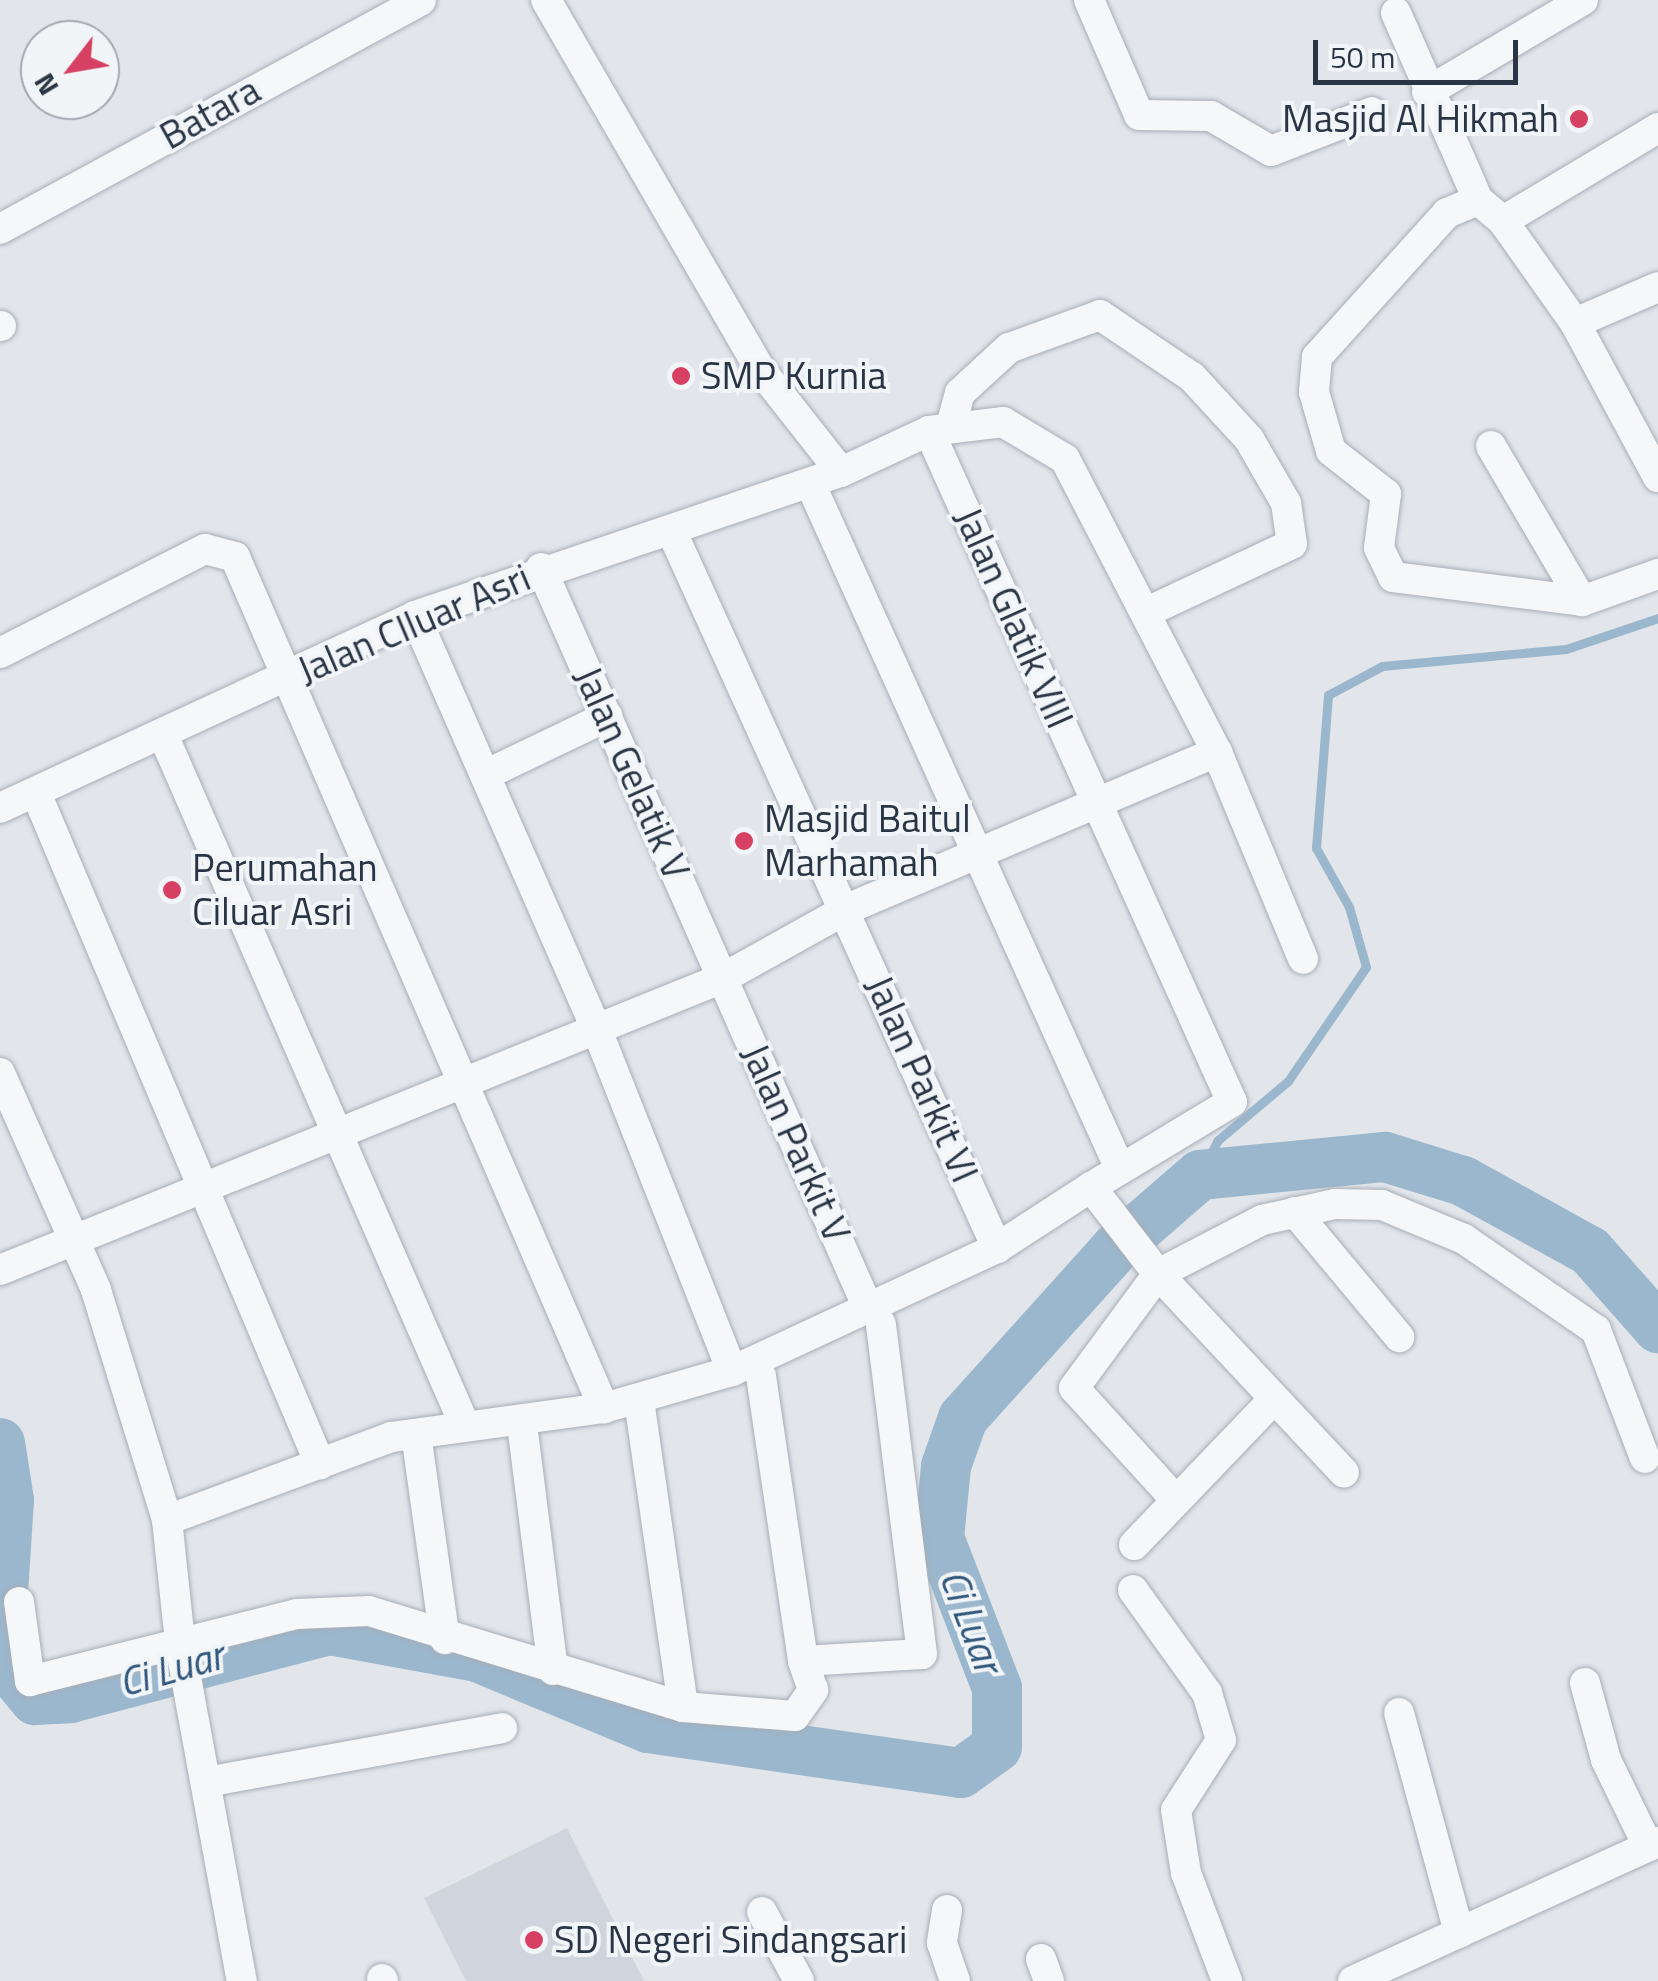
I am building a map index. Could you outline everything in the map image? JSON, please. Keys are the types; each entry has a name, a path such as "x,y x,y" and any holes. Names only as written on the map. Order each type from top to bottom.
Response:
{"street":[{"name":"Batara","path":"0,229 421,0"},
{"path":"546,0 760,369 841,472"},
{"path":"1090,0 1139,115 1211,116 1271,151 1372,112"},
{"path":"1427,92 1584,0"},
{"path":"1396,12 1427,92 1478,200 1503,221 1575,323 1658,476"},
{"path":"1503,221 1658,128"},
{"path":"1478,200 1410,246 1317,357 1314,392 1331,451 1386,494 1379,548 1394,577 1582,601 1658,574"},
{"path":"1575,323 1658,286"},
{"path":"940,429 960,393 1009,348 1100,315 1192,376 1268,471 1286,503 1291,546 1145,614"},
{"path":"940,429 1003,422 1065,459 1218,752 1304,959"},
{"name":"Jalan CIluar Asri","path":"0,808 164,737 415,616 542,568 671,530 841,472 940,429"},
{"name":"Jalan Glatik VIII","path":"940,429 1099,804 1232,1102 1120,1169"},
{"path":"1491,446 1582,601"},
{"path":"168,1520 391,1437 604,1408 746,1373 874,1316 1099,1197 1120,1169 976,858 810,483"},
{"name":"Jalan Parkit VI","path":"671,530 848,910 997,1248"},
{"path":"0,653 205,548 234,557 456,1079 604,1408"},
{"name":"Jalan Gelatik V","path":"542,568 723,978"},
{"path":"19,1602 30,1681 182,1649 331,1610 369,1610 445,1639 683,1707 795,1716 814,1690 803,1660 746,1373 415,616"},
{"path":"485,775 608,716"},
{"path":"164,737 465,1426"},
{"path":"0,1270 72,1244 456,1079 597,1030 723,978 848,910 1218,752"},
{"path":"36,792 320,1464"},
{"name":"Jalan Parkit V","path":"723,978 874,1316 922,1654 803,1660"},
{"path":"0,1073 130,1381 168,1520 182,1649 242,1981"},
{"path":"1099,1197 1156,1271 1272,1401 1344,1473"},
{"path":"1175,1499 1072,1394 1156,1271 1215,1240 1296,1212 1382,1205 1536,1282 1596,1330 1646,1458"},
{"path":"1296,1212 1399,1337"},
{"path":"1134,1545 1272,1401"},
{"path":"640,1407 683,1707"},
{"path":"523,1432 552,1670"},
{"path":"418,1448 445,1639"},
{"path":"1133,1590 1207,1694 1221,1740 1176,1810 1186,1873 1228,1981"},
{"path":"1354,1981 1653,1844 1606,1760 1586,1684"},
{"path":"1399,1713 1459,1933"},
{"path":"206,1782 502,1728"},
{"path":"947,1910 942,1943 956,1981"},
{"path":"762,1912 799,1981"}],"shaded area":[{"name":"SD Negeri Sindangsari","path":"567,1828 644,1981 466,1981 424,1898"}],"waterway":[{"path":"1200,1175 1217,1141 1288,1081 1366,967 1349,907 1316,848 1328,695 1382,666 1566,649 1658,618"},
{"name":"Ci Luar","path":"0,1658 35,1700 70,1698 329,1630 477,1657 648,1728 961,1773 997,1747 997,1688 939,1538 946,1466 963,1418 1117,1247 1200,1175 1385,1157 1463,1181 1590,1251 1658,1328"},
{"name":"Ci Luar","path":"0,1443 9,1500 0,1639"}],"place":[{"name":"Masjid Al Hikmah","path":"1579,119"},
{"name":"SMP Kurnia","path":"681,376"},
{"name":"Masjid Baitul Marhamah","path":"744,841"},
{"name":"Perumahan Ciluar Asri","path":"172,890"},
{"name":"SD Negeri Sindangsari","path":"534,1940"}]}
